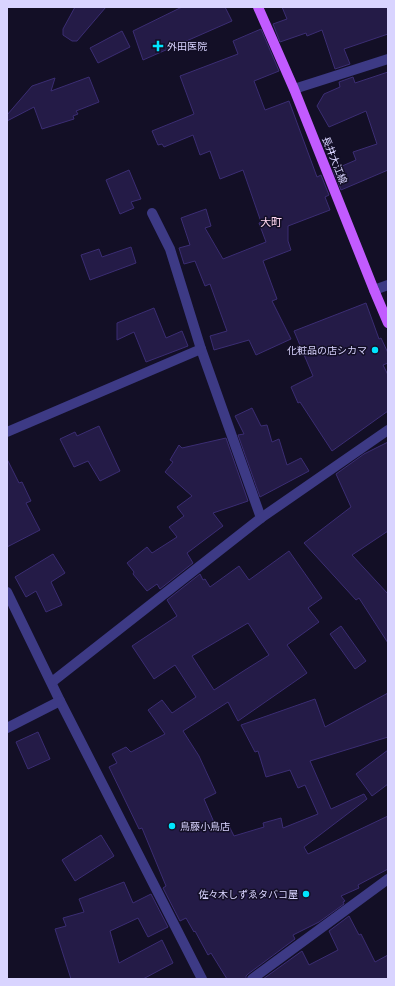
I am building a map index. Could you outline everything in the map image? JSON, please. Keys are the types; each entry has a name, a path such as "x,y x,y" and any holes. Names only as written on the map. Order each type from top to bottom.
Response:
{"main road":[{"name":"長井大江線","path":"258,7 294,89 388,323"}],"street":[{"path":"294,89 388,58"},
{"path":"152,213 170,249 201,349 261,518"},
{"path":"374,290 388,284"},
{"path":"7,432 201,349"},
{"path":"52,682 261,518 388,430"},
{"path":"7,592 60,701 202,979"},
{"path":"7,728 60,701"},
{"path":"252,979 388,879"}],"building":[{"path":"75,7 106,7 77,41 72,41 63,35 63,29"},
{"name":"外田医院","path":"182,7 225,7 232,21 143,60 133,31"},
{"path":"282,7 388,7 388,34 344,49 350,64 335,69 322,30 307,36 306,33 280,42 273,24 287,19"},
{"path":"261,29 279,71 254,81 265,110 289,101 317,177 321,175 329,195 325,197 330,210 288,226 288,241 291,250 263,261 277,299 272,301 291,339 256,355 249,340 214,350 210,336 227,331 210,284 205,286 195,261 184,264 179,248 190,245 181,218 206,209 211,226 205,228 223,259 266,242 259,223 261,222 243,170 220,179 210,151 200,155 193,135 164,147 162,144 158,145 152,131 194,114 180,76 238,54 233,41"},
{"path":"122,31 130,47 98,63 90,48"},
{"path":"388,72 388,170 341,190 333,170 356,160 353,152 377,144 366,111 329,127 317,106 324,94 340,87 339,82 353,77 355,83"},
{"path":"89,77 99,102 76,111 78,114 73,116 74,119 42,129 34,107 7,121 7,115 32,86 55,78 51,91"},
{"path":"129,170 141,199 131,202 134,208 120,214 106,180"},
{"path":"131,247 136,263 90,280 81,255 99,249 102,257"},
{"path":"366,303 379,339 381,338 388,353 388,363 383,365 388,375 388,411 332,451 300,402 298,403 291,387 313,376 294,331"},
{"path":"154,308 166,338 182,331 188,346 146,362 134,332 117,340 117,323"},
{"path":"252,408 261,426 267,425 272,442 279,439 287,465 301,458 309,471 260,497 238,435 244,434 235,416"},
{"path":"99,426 120,471 100,481 88,461 74,467 60,439 75,432 77,436"},
{"path":"226,438 248,501 213,513 223,526 187,553 193,563 160,589 157,584 147,591 133,574 134,572 127,563 147,547 152,553 177,537 169,527 184,516 177,507 192,496 165,472 173,462 170,460 179,445 182,448"},
{"path":"388,442 388,531 352,555 388,594 388,643 359,598 356,600 304,543 351,507 336,474 364,454"},
{"path":"7,459 19,483 22,482 31,501 26,503 40,530 7,547"},
{"path":"289,551 322,598 308,608 319,622 287,645 307,673 238,721 228,702 183,731 199,756 216,793 204,799 216,827 227,822 234,836 264,827 263,823 281,818 283,828 318,814 305,785 298,788 290,770 266,777 258,751 255,752 241,725 315,699 325,727 388,693 388,737 310,761 331,809 364,794 367,799 304,847 308,854 388,816 388,869 358,885 359,888 341,896 345,901 343,902 344,904 319,922 293,935 295,939 248,974 246,979 227,979 211,953 208,955 186,918 180,921 163,888 166,886 142,828 139,829 109,767 117,763 112,754 126,747 131,752 165,734 148,710 162,700 172,713 196,697 175,665 154,679 132,646 177,616 167,600 200,574 203,580 205,579 210,587 239,566 249,580","holes":["248,623 269,655 214,690 192,656"]},
{"path":"53,554 65,573 51,582 62,605 46,612 36,591 26,597 15,577"},
{"path":"341,626 366,661 355,669 330,634"},
{"path":"38,732 50,759 28,769 16,742"},
{"path":"388,750 388,784 372,796 356,774"},
{"path":"101,835 114,856 75,881 62,860"},
{"path":"124,882 133,903 151,894 168,927 148,937 138,918 110,931 119,963 162,940 173,963 143,979 71,979 55,929 66,926 63,918 84,912 79,899"},
{"path":"349,916 359,935 361,934 375,962 388,955 388,979 263,979 302,951 309,965 338,950 329,931"}],"place":[{"name":"外田医院","path":"158,46"},
{"name":"化粧品の店シカマ","path":"375,350"},
{"name":"鳥藤小鳥店","path":"172,826"},
{"name":"佐々木しずゑタバコ屋","path":"306,894"}],"district":[{"name":"大町","path":"271,222"}]}
